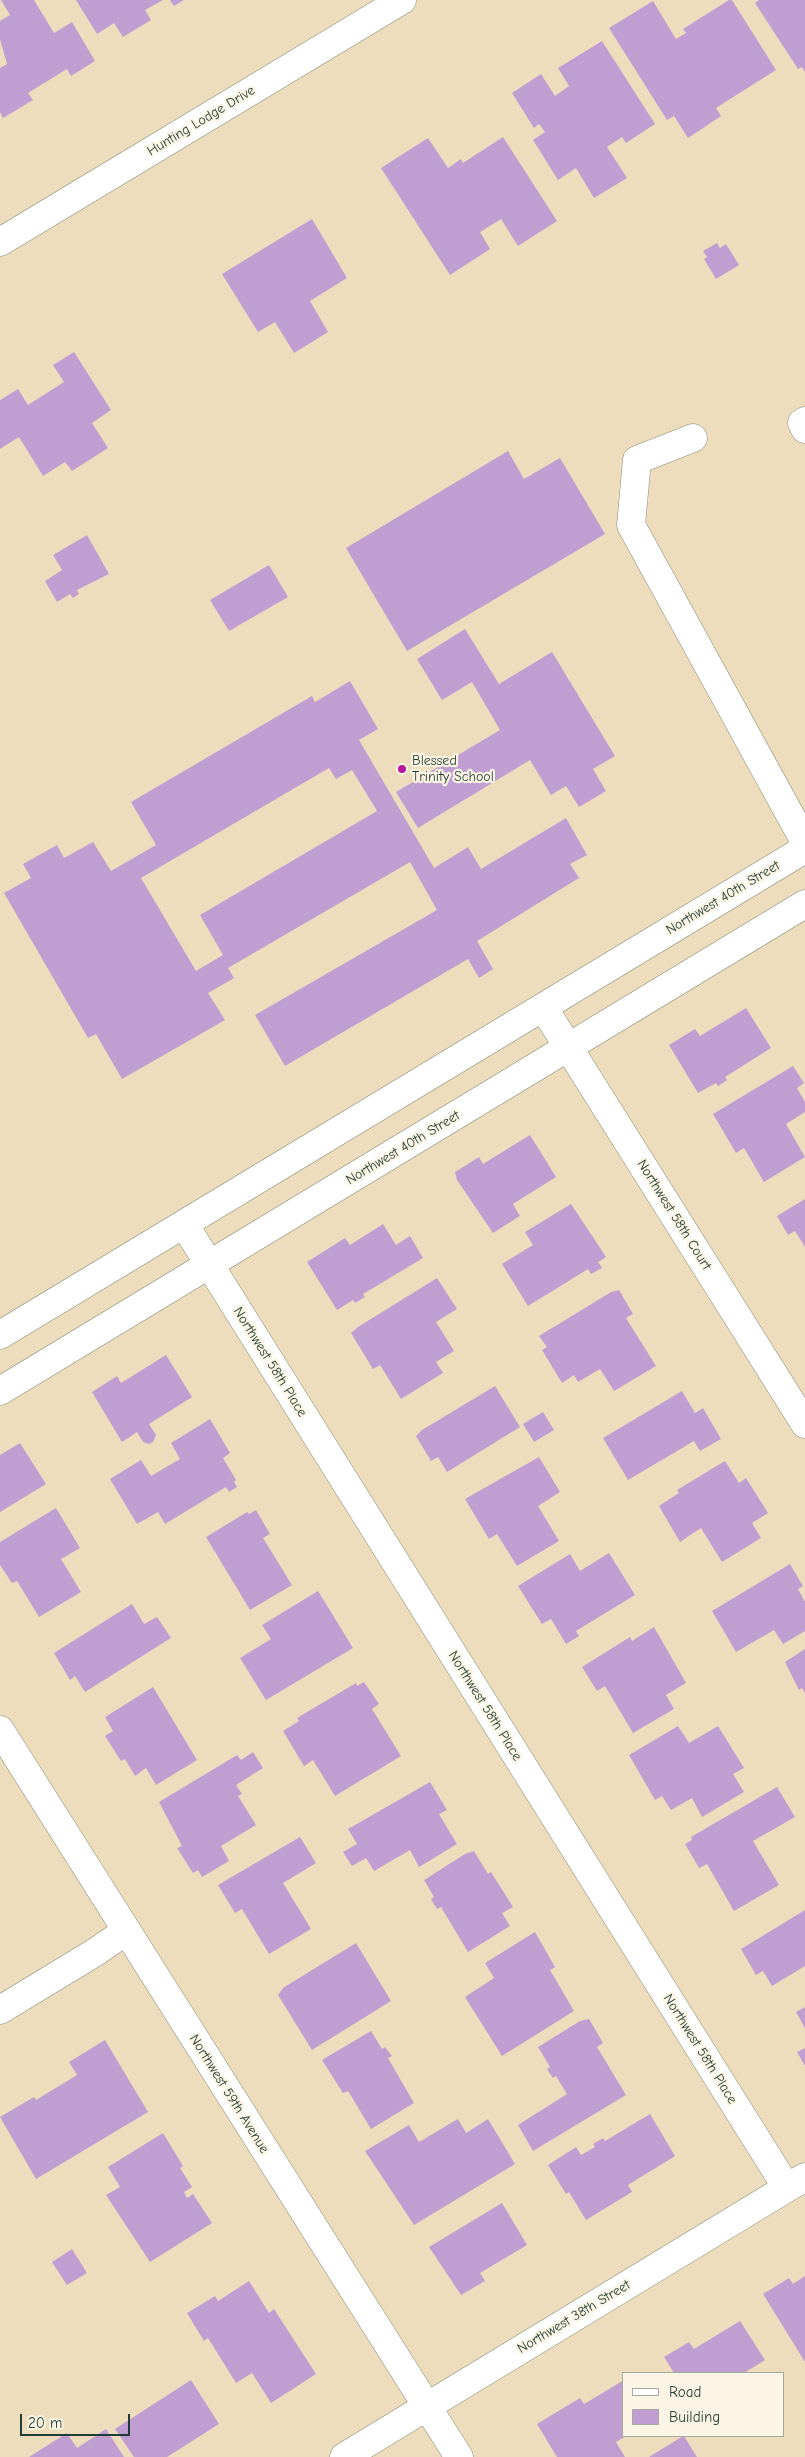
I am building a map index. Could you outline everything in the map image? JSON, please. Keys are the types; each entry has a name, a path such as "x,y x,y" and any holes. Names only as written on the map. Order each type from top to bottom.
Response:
{"street":[{"name":"Hunting Lodge Drive","path":"0,242 402,0"},
{"path":"805,421 802,423 805,429"},
{"path":"693,438 637,460 631,525 805,842"},
{"name":"Northwest 40th Street","path":"0,1335 805,848"},
{"name":"Northwest 40th Street","path":"0,1391 805,904"},
{"name":"Northwest 58th Court","path":"543,1007 805,1424"},
{"name":"Northwest 58th Place","path":"184,1224 796,2182"},
{"name":"Northwest 59th Avenue","path":"0,1730 459,2457"},
{"path":"0,2010 94,1953 126,1931"},
{"name":"Northwest 38th Street","path":"344,2457 796,2182"}],"building":[{"path":"1,0 34,0 54,33 72,22 95,61 71,76 67,69 28,93 33,100 3,118 0,112 0,68 7,64 0,39 0,21 10,15"},
{"path":"76,0 163,0 145,10 151,20 123,37 114,23 97,34"},
{"path":"170,0 184,0 174,6"},
{"path":"729,0 732,0 776,70 716,108 721,116 688,138 674,116 667,120 609,28 653,1 676,39 686,33 683,29"},
{"path":"759,0 805,0 805,72 802,67 798,69 755,3"},
{"path":"602,41 655,124 626,143 622,137 607,147 627,178 594,198 576,168 558,180 533,140 545,132 539,124 534,128 512,93 541,74 555,96 569,86 558,68"},
{"path":"503,137 557,221 518,246 501,219 480,232 490,249 450,275 381,168 428,138 448,168 461,159 463,163"},
{"path":"312,219 347,278 310,301 328,332 294,353 275,322 258,332 222,274"},
{"path":"717,243 720,248 726,244 739,265 716,279 704,259 707,257 703,251"},
{"path":"74,352 111,410 92,423 108,448 72,471 65,462 43,476 19,437 0,449 0,400 18,389 28,405 64,382 53,365"},
{"path":"508,451 524,479 560,458 605,534 407,651 346,548"},
{"path":"87,535 109,574 77,590 79,594 73,598 70,594 57,602 45,581 62,570 53,555"},
{"path":"269,565 288,597 229,631 210,600"},
{"path":"465,629 499,684 552,652 615,756 593,769 606,791 579,807 566,786 551,795 530,760 418,828 396,792 500,730 472,682 442,700 417,659"},
{"path":"350,681 378,729 359,740 434,868 468,847 481,869 566,818 587,855 570,864 579,878 477,941 493,969 479,978 468,959 285,1066 255,1015 437,910 410,862 228,968 234,978 208,993 225,1020 122,1079 96,1034 88,1038 4,893 31,878 23,864 57,845 64,858 93,842 111,871 156,845 131,802 312,696 315,702","holes":["329,768 336,779 352,770 377,811 200,915 223,955 196,971 141,878"]},
{"path":"746,1008 771,1048 725,1077 727,1080 718,1086 716,1083 698,1093 669,1045 695,1029 700,1036"},
{"path":"793,1066 804,1083 797,1088 805,1102 805,1112 786,1124 805,1157 764,1182 744,1148 736,1153 713,1114"},
{"path":"530,1135 556,1177 513,1204 520,1216 493,1233 457,1180 455,1172 479,1157 483,1164"},
{"path":"805,1199 805,1247 795,1231 788,1235 777,1216"},
{"path":"571,1204 606,1257 598,1262 602,1268 591,1274 588,1269 528,1306 502,1264 533,1245 525,1232"},
{"path":"383,1224 396,1245 410,1236 423,1258 363,1294 365,1297 355,1303 353,1300 337,1310 307,1262 345,1238 350,1245"},
{"path":"437,1278 457,1309 436,1322 454,1351 436,1362 443,1373 401,1399 380,1365 373,1369 351,1333"},
{"path":"619,1290 633,1314 626,1318 656,1366 614,1391 600,1369 578,1382 574,1375 562,1383 542,1350 547,1347 539,1336 611,1292"},
{"path":"166,1355 192,1397 149,1424 156,1435 153,1442 149,1444 143,1442 137,1432 122,1442 92,1392 117,1376 121,1383"},
{"path":"495,1386 520,1427 447,1472 438,1457 431,1461 416,1436 422,1430"},
{"path":"682,1391 695,1413 703,1408 721,1439 700,1451 694,1441 628,1480 603,1438"},
{"path":"543,1412 554,1430 534,1442 523,1424"},
{"path":"210,1419 230,1453 223,1458 236,1480 234,1482 237,1487 229,1492 226,1487 165,1524 158,1512 137,1524 110,1479 141,1460 151,1476 180,1459 171,1443"},
{"path":"20,1443 46,1484 0,1512 0,1455"},
{"path":"539,1457 560,1492 538,1506 559,1541 517,1566 497,1534 489,1539 465,1499"},
{"path":"725,1461 739,1483 746,1478 768,1513 752,1523 761,1538 722,1562 701,1528 680,1542 659,1506 679,1493 677,1490"},
{"path":"56,1508 80,1548 61,1559 81,1592 39,1617 17,1581 12,1583 0,1565 0,1542"},
{"path":"256,1510 270,1534 263,1538 292,1585 250,1610 206,1537 247,1512 249,1514"},
{"path":"609,1553 635,1595 576,1631 579,1636 566,1644 551,1619 542,1624 518,1586 570,1554 580,1571"},
{"path":"790,1564 803,1586 798,1589 805,1602 805,1631 783,1644 774,1630 736,1652 712,1611"},
{"path":"318,1591 353,1648 266,1700 240,1658 271,1639 262,1625"},
{"path":"132,1604 144,1624 157,1617 171,1638 85,1692 75,1676 70,1680 54,1653"},
{"path":"654,1627 686,1683 666,1695 674,1709 633,1733 605,1686 597,1691 582,1667 630,1637 632,1641"},
{"path":"805,1649 805,1693 802,1688 799,1690 785,1662"},
{"path":"364,1682 379,1704 372,1709 401,1756 335,1796 313,1760 304,1766 283,1731 299,1721 297,1718 356,1683 357,1686"},
{"path":"153,1687 197,1760 156,1785 146,1768 135,1776 125,1759 121,1761 105,1736 113,1731 105,1717"},
{"path":"678,1726 689,1743 718,1726 744,1768 733,1774 744,1792 702,1817 692,1798 671,1810 662,1796 655,1800 629,1755"},
{"path":"253,1752 263,1768 236,1785 242,1794 238,1796 256,1825 221,1846 229,1861 202,1877 198,1870 193,1873 177,1848 182,1846 159,1802 237,1755 241,1760"},
{"path":"430,1782 447,1810 439,1814 457,1844 419,1867 410,1850 374,1871 366,1858 352,1866 343,1852 357,1844 348,1829"},
{"path":"777,1787 795,1817 753,1841 779,1885 734,1911 707,1864 699,1868 685,1844 692,1840 691,1837"},
{"path":"300,1837 316,1863 283,1883 311,1929 269,1954 242,1909 235,1913 218,1885"},
{"path":"474,1851 488,1874 491,1872 513,1907 502,1913 510,1926 468,1952 441,1907 437,1909 431,1899 434,1897 424,1880 465,1854"},
{"path":"805,1910 805,1966 772,1986 763,1971 756,1975 741,1949"},
{"path":"535,1932 555,1967 550,1970 574,2011 502,2056 465,1997 494,1978 485,1963"},
{"path":"356,1943 391,2001 312,2050 278,1995 283,1988"},
{"path":"805,2007 805,2028 796,2012"},
{"path":"589,2019 603,2043 597,2047 626,2095 533,2151 518,2125 567,2094 556,2076 553,2078 547,2069 550,2067 538,2047 580,2021"},
{"path":"371,2031 382,2049 385,2047 392,2056 388,2058 414,2103 371,2129 348,2091 343,2093 322,2060"},
{"path":"105,2040 148,2112 36,2179 0,2117 34,2097 36,2100 77,2075 69,2062"},
{"path":"805,2048 805,2066 797,2052"},
{"path":"650,2114 675,2156 628,2185 632,2192 586,2220 569,2192 566,2194 548,2165 576,2147 581,2155 595,2147 593,2144 603,2138 605,2141"},
{"path":"458,2119 466,2133 488,2119 515,2164 414,2225 365,2151 409,2125 419,2142"},
{"path":"163,2133 183,2166 180,2168 192,2187 184,2192 187,2198 193,2194 212,2223 150,2262 106,2195 120,2187 108,2167"},
{"path":"502,2203 527,2245 480,2273 485,2281 461,2295 429,2247"},
{"path":"72,2249 87,2273 67,2285 52,2262"},
{"path":"805,2276 805,2362 763,2294 789,2278 793,2284"},
{"path":"249,2281 269,2313 274,2309 316,2374 271,2403 252,2373 236,2383 208,2338 204,2341 187,2313 215,2296 218,2301"},
{"path":"740,2321 765,2360 746,2372 673,2372 664,2357 689,2342 694,2349"},
{"path":"191,2380 219,2424 167,2457 134,2457 115,2429"},
{"path":"622,2381 622,2437 624,2437 616,2442 625,2457 557,2457 537,2424 580,2398 584,2404"},
{"path":"106,2429 124,2457 29,2457 67,2433 77,2448"},
{"path":"681,2437 685,2437 697,2457 649,2457"}],"place":[{"name":"Blessed Trinity School","path":"402,769"}]}
